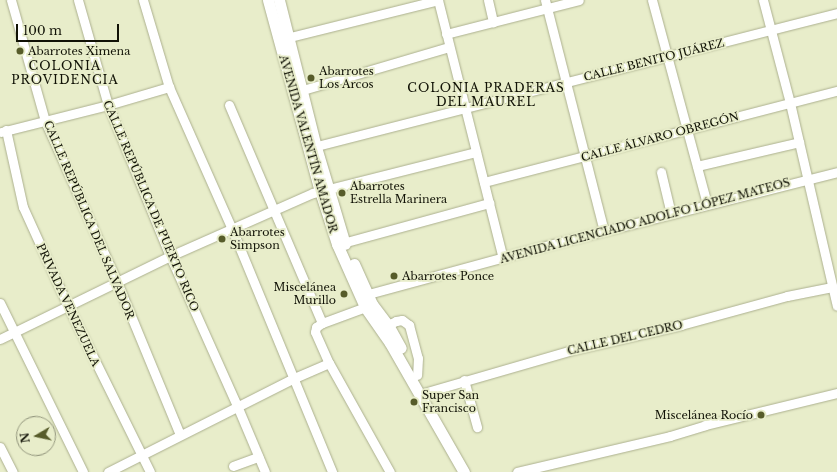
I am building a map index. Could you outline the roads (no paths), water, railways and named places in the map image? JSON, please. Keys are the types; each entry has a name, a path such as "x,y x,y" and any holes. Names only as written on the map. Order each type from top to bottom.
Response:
{"main road":[{"name":"AVENIDA VALENTÍN AMADOR","path":"268,0 284,38"},
{"name":"AVENIDA VALENTÍN AMADOR","path":"278,0 284,38 312,148 341,243 366,300 390,343 423,393 471,472"},
{"name":"AVENIDA VALENTÍN AMADOR","path":"366,300 388,325 417,375 423,393 464,472"}],"street":[{"name":"CALLE REPÚBLICA DEL SALVADOR","path":"11,0 45,121 117,282 180,435"},
{"name":"CALLE REPÚBLICA DE PUERTO RICO","path":"78,0 108,105 170,256 265,472"},
{"path":"144,0 169,87 232,229 292,379 332,472"},
{"path":"284,38 438,0 503,258"},
{"path":"488,0 493,22"},
{"path":"446,34 493,22 546,4 579,0"},
{"path":"652,0 707,204"},
{"path":"763,0 790,103 837,306"},
{"path":"546,4 604,231"},
{"name":"CALLE BENITO JUÁREZ","path":"312,148 837,14"},
{"path":"298,91 449,47"},
{"path":"3,131 108,105 169,87"},
{"name":"CALLE ÁLVARO OBREGÓN","path":"484,182 837,91"},
{"path":"230,105 322,323 316,327 315,332 390,472"},
{"name":"PRIVADA VENEZUELA","path":"3,131 23,207 68,306 150,472"},
{"path":"696,166 799,142"},
{"path":"0,339 170,256 324,190 476,152"},
{"path":"661,172 671,214"},
{"name":"AVENIDA LICENCIADO ADOLFO LÓPEZ MATEOS","path":"322,323 366,300 503,258 707,204 837,172"},
{"path":"341,243 489,203"},
{"name":"CALLE DEL CEDRO","path":"423,393 572,350 681,325 749,305 832,287"},
{"path":"0,303 83,472"},
{"path":"388,325 396,320 402,320 409,325 418,358 417,375"},
{"path":"108,472 142,456 180,435 238,408 292,379 330,362"},
{"path":"464,380 477,427"},
{"path":"517,472 670,436 704,425 837,393"},
{"path":"0,447 13,472"},
{"path":"233,466 258,457"}],"place":[{"name":"Abarrotes Ximena","path":"20,51"},
{"name":"Abarrotes Los Arcos","path":"311,78"},
{"name":"Abarrotes Estrella Marinera","path":"342,193"},
{"name":"Abarrotes Simpson","path":"222,239"},
{"name":"Abarrotes Ponce","path":"394,276"},
{"name":"Miscelánea Murillo","path":"344,294"},
{"name":"Super San Francisco","path":"414,402"},
{"name":"Miscelánea Rocío","path":"761,415"}],"district":[{"name":"COLONIA PROVIDENCIA","path":"65,73"},
{"name":"COLONIA PRADERAS DEL MAUREL","path":"486,95"}]}
